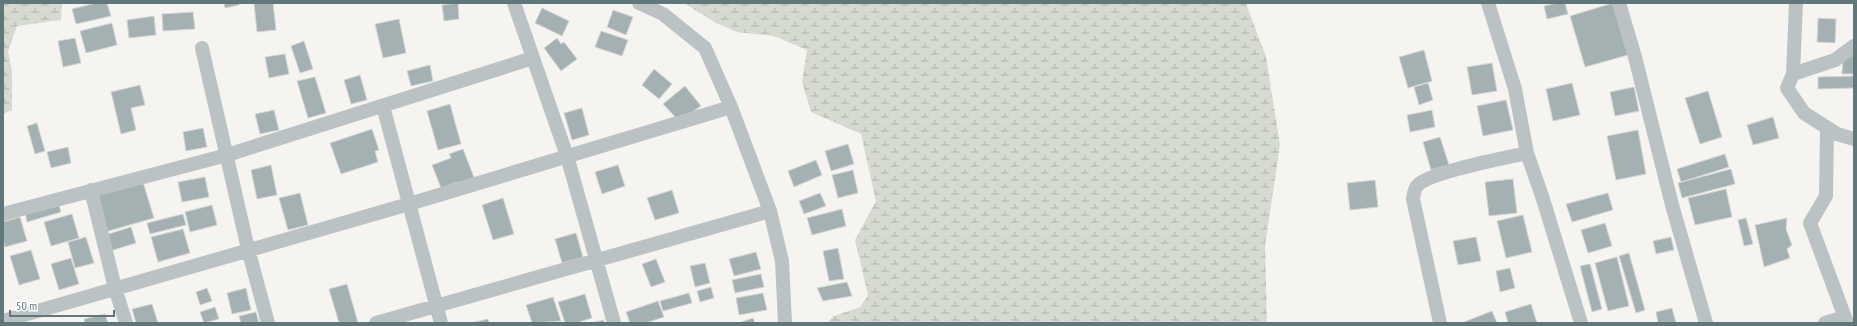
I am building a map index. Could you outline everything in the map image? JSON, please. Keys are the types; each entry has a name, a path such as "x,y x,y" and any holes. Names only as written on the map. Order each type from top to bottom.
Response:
{"street":[{"path":"514,3 567,156 598,260 614,323"},
{"path":"639,3 663,14 705,48 731,107 770,211 782,261 785,323"},
{"path":"1488,3 1515,89 1527,153 1543,199 1581,323"},
{"path":"1619,3 1635,57 1672,205 1706,323"},
{"path":"1796,3 1792,74 1787,88 1804,112 1827,129 1837,134 1854,139"},
{"path":"1792,74 1835,60 1854,46"},
{"path":"202,48 248,249 268,323"},
{"path":"3,214 227,155 533,58"},
{"path":"383,106 441,323"},
{"path":"3,321 248,249 409,204 731,107"},
{"path":"1825,323 1846,320 1810,223 1826,196 1827,129"},
{"path":"1440,323 1413,199 1416,186 1423,180 1454,170 1527,153"},
{"path":"91,190 115,288 126,323"},
{"path":"376,323 770,211"}],"green space":[{"path":"3,3 62,3 61,20 17,26 8,51 12,71 12,110 3,114"},
{"path":"684,3 1246,3 1266,57 1280,145 1265,246 1267,323 827,323 834,316 860,307 868,295 855,240 876,201 861,134 811,112 802,82 807,50 774,36 737,32 716,23"}],"building":[{"path":"96,3 107,3 111,16 76,24 72,9"},
{"path":"224,3 239,3 239,5 225,8"},
{"path":"254,3 273,3 276,30 257,32"},
{"path":"458,3 459,19 444,21 442,5"},
{"path":"1565,3 1568,14 1547,19 1544,6"},
{"path":"1613,3 1628,55 1585,67 1570,16"},
{"path":"542,8 569,21 562,36 535,23"},
{"path":"613,10 633,17 626,35 607,27"},
{"path":"193,12 195,29 163,31 162,14"},
{"path":"154,16 156,35 129,38 127,20"},
{"path":"1818,18 1836,19 1835,43 1817,42"},
{"path":"399,19 406,53 383,58 375,24"},
{"path":"112,23 117,45 86,53 80,31"},
{"path":"601,31 628,40 622,56 595,47"},
{"path":"75,38 81,63 63,67 58,41"},
{"path":"557,38 561,44 564,42 577,59 561,71 544,48"},
{"path":"304,41 313,69 300,73 291,46"},
{"path":"1424,50 1432,81 1408,88 1399,57"},
{"path":"285,54 289,74 269,78 265,57"},
{"path":"1843,56 1854,56 1854,74 1842,74"},
{"path":"1492,63 1497,91 1472,95 1467,67"},
{"path":"430,65 433,81 411,86 407,71"},
{"path":"654,69 672,84 659,99 642,85"},
{"path":"360,75 367,100 351,104 344,80"},
{"path":"1854,76 1854,88 1818,89 1818,77"},
{"path":"315,77 326,113 308,118 297,81"},
{"path":"1428,83 1433,100 1419,105 1414,87"},
{"path":"1572,83 1580,115 1553,121 1546,89"},
{"path":"140,85 145,105 131,108 136,130 121,134 111,92"},
{"path":"685,86 701,106 679,121 663,104"},
{"path":"1634,87 1639,111 1615,116 1610,92"},
{"path":"1708,91 1722,137 1700,144 1685,98"},
{"path":"1506,100 1513,130 1483,136 1477,106"},
{"path":"450,104 461,144 438,150 427,111"},
{"path":"582,108 589,135 572,140 564,113"},
{"path":"274,110 279,130 260,134 255,114"},
{"path":"1432,110 1435,127 1410,132 1407,115"},
{"path":"1773,117 1779,138 1753,145 1747,125"},
{"path":"37,123 45,151 35,154 27,126"},
{"path":"203,128 207,147 186,151 183,132"},
{"path":"372,129 379,150 375,151 378,162 341,174 330,143"},
{"path":"1638,130 1646,174 1616,180 1607,136"},
{"path":"1440,137 1449,165 1431,170 1423,142"},
{"path":"848,144 854,164 831,171 825,151"},
{"path":"68,147 71,163 51,168 47,152"},
{"path":"463,149 475,180 458,186 457,182 441,188 432,165 451,158 449,154"},
{"path":"1725,154 1729,167 1681,182 1677,169"},
{"path":"816,160 822,175 794,187 788,171"},
{"path":"271,165 277,195 257,199 251,170"},
{"path":"618,165 625,186 602,194 595,172"},
{"path":"1731,169 1735,184 1682,198 1678,183"},
{"path":"853,170 858,193 838,198 832,175"},
{"path":"205,177 209,197 182,202 178,182"},
{"path":"1513,179 1517,213 1489,216 1485,182"},
{"path":"1375,180 1378,207 1350,210 1347,183"},
{"path":"143,182 154,218 105,232 94,196"},
{"path":"1726,189 1732,217 1695,225 1688,198"},
{"path":"672,190 679,213 655,220 647,198"},
{"path":"300,193 308,225 288,230 279,198"},
{"path":"820,193 826,206 804,214 799,201"},
{"path":"1608,193 1613,210 1572,222 1566,204"},
{"path":"503,198 514,234 493,240 482,205"},
{"path":"58,202 61,212 27,222 25,212"},
{"path":"212,205 217,225 190,232 185,212"},
{"path":"842,209 846,226 812,235 807,218"},
{"path":"72,214 79,238 51,246 44,222"},
{"path":"183,214 186,225 150,234 147,223"},
{"path":"1523,215 1532,252 1506,258 1497,221"},
{"path":"20,217 27,241 5,247 3,240 3,222"},
{"path":"1746,218 1753,244 1744,246 1738,220"},
{"path":"1787,218 1786,229 1792,245 1787,249 1790,258 1764,267 1755,225"},
{"path":"1605,223 1612,246 1588,253 1581,230"},
{"path":"131,227 136,243 110,251 105,235"},
{"path":"183,229 190,253 158,262 151,237"},
{"path":"576,233 583,257 562,263 555,239"},
{"path":"86,237 94,263 75,268 68,242"},
{"path":"1476,237 1481,261 1458,265 1453,241"},
{"path":"1671,237 1674,250 1656,254 1653,241"},
{"path":"838,248 844,279 829,281 823,251"},
{"path":"31,250 40,279 19,285 10,256"},
{"path":"756,252 761,269 734,276 729,259"},
{"path":"1629,253 1645,310 1636,313 1619,256"},
{"path":"1617,257 1629,306 1608,311 1595,263"},
{"path":"71,258 79,284 59,290 51,264"},
{"path":"656,259 665,282 651,287 642,264"},
{"path":"705,263 710,283 695,287 690,266"},
{"path":"1590,264 1602,309 1592,312 1580,266"},
{"path":"1510,268 1515,288 1500,292 1496,271"},
{"path":"761,274 764,287 735,293 732,280"},
{"path":"847,282 852,296 823,301 817,288"},
{"path":"347,284 358,323 339,323 329,289"},
{"path":"711,287 714,298 700,302 697,291"},
{"path":"207,288 212,301 200,305 196,292"},
{"path":"246,288 251,310 232,314 227,293"},
{"path":"689,293 692,303 663,311 660,301"},
{"path":"763,293 767,310 739,315 736,298"},
{"path":"585,294 592,318 576,323 565,323 558,302"},
{"path":"553,297 561,321 532,323 526,305"},
{"path":"658,301 664,317 646,323 630,323 626,312"},
{"path":"152,304 158,323 136,323 132,309"},
{"path":"1531,304 1537,323 1508,323 1505,312"},
{"path":"215,307 219,319 204,323 200,312"},
{"path":"1672,308 1676,323 1658,323 1656,312"},
{"path":"1492,311 1497,323 1464,323 1464,322"},
{"path":"256,312 259,323 241,323 239,316"},
{"path":"105,314 108,323 85,323 84,319"},
{"path":"753,318 755,323 738,323"},
{"path":"488,319 489,323 470,323"},
{"path":"604,320 604,323 590,323"}]}
